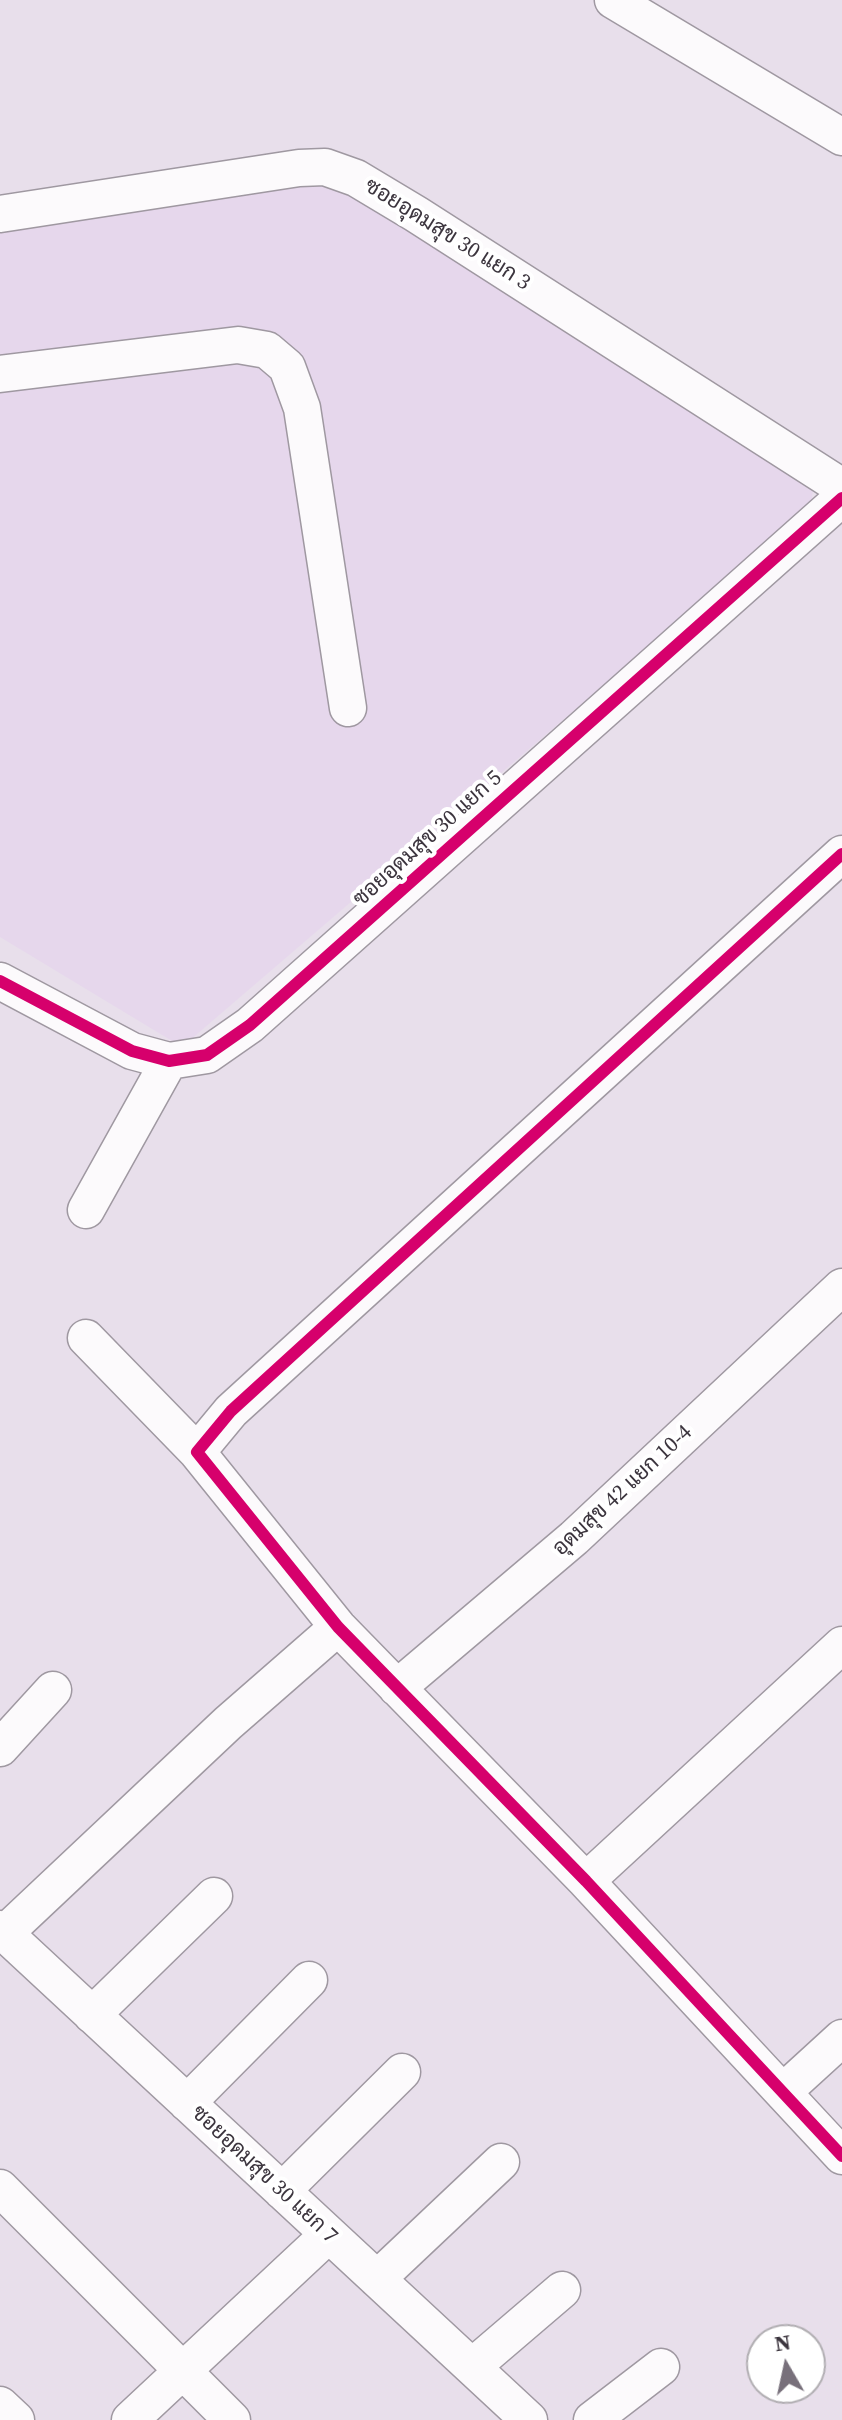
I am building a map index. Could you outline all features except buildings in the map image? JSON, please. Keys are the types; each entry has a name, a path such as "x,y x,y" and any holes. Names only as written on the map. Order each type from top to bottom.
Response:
{"street":[{"path":"613,0 842,137"},
{"name":"ซอยอุดมสุข 30 แยก 3","path":"0,214 299,168 325,167 356,178 416,214 842,487"},
{"path":"0,374 238,345 267,350 287,367 302,408 348,708"},
{"name":"ซอยอุดมสุข 30 แยก 5","path":"0,981 132,1051 169,1061 207,1055 250,1025 842,498"},
{"path":"197,1452 231,1411 842,854"},
{"path":"86,1210 169,1061"},
{"name":"อุดมสุข 42 แยก 10-4","path":"397,1688 574,1538 842,1287"},
{"path":"86,1338 197,1452 338,1627 586,1881 842,2156"},
{"path":"2,1931 228,1723 338,1627"},
{"path":"586,1881 842,1645"},
{"path":"0,1748 53,1690"},
{"path":"92,2015 214,1896"},
{"name":"ซอยอุดมสุข 30 แยก 7","path":"2,1931 529,2420"},
{"path":"187,2103 309,1980"},
{"path":"784,2091 842,2038"},
{"path":"282,2191 402,2072"},
{"path":"377,2279 501,2162"},
{"path":"0,2188 232,2420"},
{"path":"130,2420 328,2235"},
{"path":"472,2367 562,2290"},
{"path":"592,2420 661,2367"},
{"path":"0,2405 16,2420"}],"shaded area":[{"path":"328,181 799,473 813,489 811,507 182,1047 0,937 0,232"}],"cycle path":[{"path":"0,981 132,1051 169,1061 207,1055 250,1025 842,498"},
{"path":"842,854 231,1411 197,1452 338,1627 586,1881 842,2156"}]}
